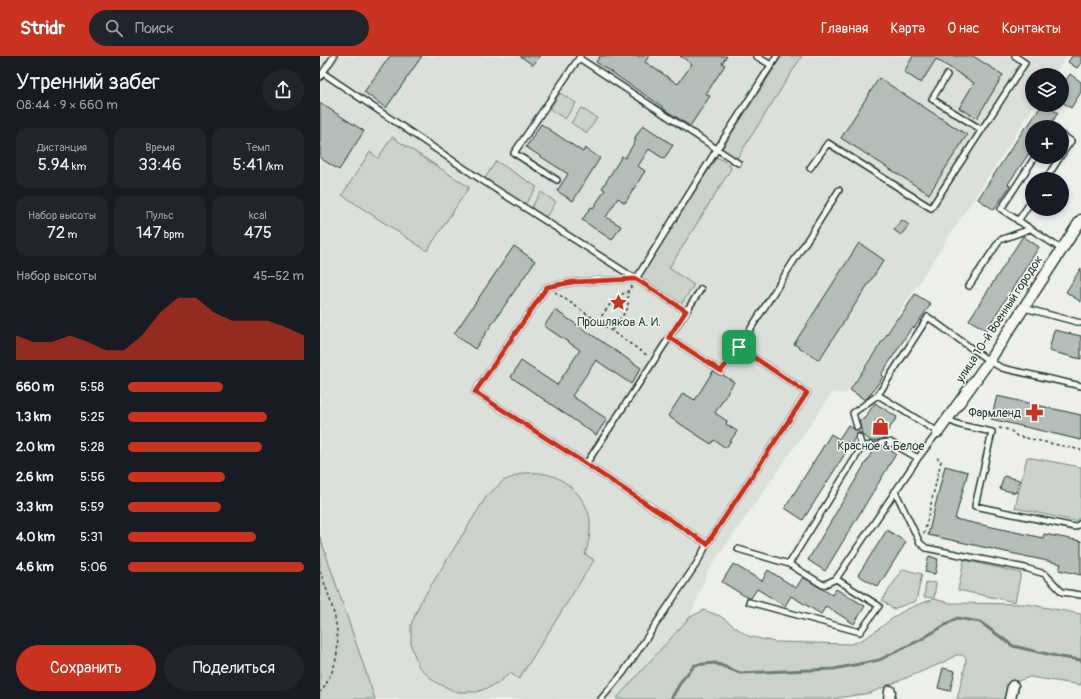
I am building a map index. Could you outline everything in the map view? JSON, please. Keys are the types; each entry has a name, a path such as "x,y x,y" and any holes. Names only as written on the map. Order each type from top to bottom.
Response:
{"street":[{"name":"улица 10-й Военный городок","path":"938,432 989,362 1081,220"},
{"path":"1010,699 1013,686"}],"lane":[{"path":"334,56 321,75 686,311"},
{"path":"756,56 771,65"},
{"path":"636,279 777,56"},
{"path":"810,168 828,142 931,208 1026,63 1015,56"},
{"path":"557,180 514,153 579,57 738,163"},
{"path":"946,75 932,99 982,130"},
{"path":"1030,164 1001,209 1061,249"},
{"path":"669,337 721,371 739,347 840,190"},
{"path":"1018,221 1025,210"},
{"path":"969,286 1000,240 1030,229"},
{"path":"636,279 573,282 547,287 475,392 707,544"},
{"path":"586,464 701,288"},
{"path":"1023,308 1081,323"},
{"path":"857,427 853,413 878,395 928,317 989,362 1002,368 1081,386"},
{"path":"601,699 623,673 697,563 707,544 807,393 739,347"},
{"path":"738,549 789,564 823,585 836,580 895,491 938,432 878,395"},
{"path":"948,420 960,425 992,432 975,506 1075,527 1081,523"},
{"path":"859,437 862,447"},
{"path":"881,443 890,442 918,458"},
{"path":"789,564 862,447 871,445"},
{"path":"895,491 920,543 926,548 1025,568 1045,574 1062,592 1081,594"},
{"path":"749,602 860,632 879,606 836,580"}],"path":[{"path":"598,321 614,299 628,291 636,279"},
{"path":"547,287 654,360"},
{"path":"612,330 628,308 628,291"},
{"path":"994,427 1010,430 1017,436 1081,450"},
{"path":"924,534 941,461 937,458"},
{"path":"320,571 337,623 338,643 335,667 324,689 320,692"}],"shaded area":[{"path":"320,56 1067,56 1059,68 1025,68 1025,112 1030,112 846,394 833,392 708,571 690,617 616,699 374,699 320,540"},
{"path":"782,56 802,56 736,160 723,152 722,149"},
{"path":"560,93 576,103 565,119 550,109"},
{"path":"581,108 597,118 587,133 571,123"},
{"path":"392,137 469,187 427,251 342,195 370,152 378,158"},
{"path":"717,157 729,164 731,169 669,268 694,285 680,306 642,281 641,275"},
{"path":"496,161 537,187 526,203 522,204 485,178"},
{"path":"541,192 556,202 548,215 543,217 532,210 532,206"},
{"path":"1027,457 1081,467 1081,517 1075,521 1015,508"},
{"path":"523,473 540,473 553,476 568,484 580,497 585,504 590,520 588,546 585,554 594,560 519,679 510,673 497,684 477,692 456,692 435,682 419,667 411,646 411,625 420,603 486,497 503,481"},
{"path":"320,537 375,699 320,699"},
{"path":"964,560 1021,573 1015,602 958,590"},
{"path":"903,569 922,574 916,601 893,609 882,600"},
{"path":"926,582 936,583 934,598 924,597"},
{"path":"934,599 950,603 1027,604 1081,614 1081,685 1030,677 1011,683 1007,699 957,699 966,658 962,655 956,655 942,663 870,693 831,699 616,699 690,617 704,610 720,616 748,636 775,642 851,644 865,638 906,610"}],"building":[{"path":"390,56 422,56 386,108 364,92"},
{"path":"520,56 540,56 533,65"},
{"path":"600,56 649,56 645,62 678,84 692,64 680,56 727,56 722,63 725,65 706,94 710,96 690,126 596,62"},
{"path":"913,56 973,56 1003,75 977,118 959,108 974,83 936,59 921,83 904,72"},
{"path":"1072,56 1081,56 1081,63 1077,68 1068,62"},
{"path":"1070,74 1081,82 1081,92 1071,108 1069,107"},
{"path":"879,78 967,135 929,194 841,138"},
{"path":"320,103 364,131 339,170 320,158"},
{"path":"1037,112 1058,113 1054,120 1032,120"},
{"path":"541,124 583,152 585,148 600,158 573,201 557,191 568,174 526,147"},
{"path":"643,125 673,145 664,159 649,149 638,166 645,171 625,203 618,198 606,217 621,226 612,240 582,220 591,207 593,208 605,190 602,188 622,156 625,158"},
{"path":"1025,128 1025,159 1008,184 1010,186 994,210 978,199"},
{"path":"902,220 909,225 901,235 894,230"},
{"path":"1023,236 1039,247 986,330 969,320"},
{"path":"859,243 884,260 819,360 794,344"},
{"path":"514,246 535,261 475,349 454,334"},
{"path":"1081,268 1081,302 1066,292"},
{"path":"915,294 931,304 914,328 912,327 881,375 883,377 865,400 850,390"},
{"path":"555,310 641,368 631,384 596,360 572,396 607,419 596,435 511,377 521,361 557,385 580,350 544,326"},
{"path":"1054,330 1081,336 1081,359 1049,351"},
{"path":"713,371 734,382 715,413 727,421 726,424 737,431 726,448 714,440 711,444 668,416 683,393 695,400"},
{"path":"997,396 1081,415 1081,440 991,419"},
{"path":"875,403 897,417 886,434 887,438 874,441 879,446 884,447 896,454 825,571 808,560 875,447 874,443 860,433 856,435 803,520 785,508 831,434 839,439 848,425 862,434 859,420 864,419"},
{"path":"945,466 968,472 955,519 1043,538 1044,534 1081,541 1081,575 1059,570 1061,564 928,535"},
{"path":"1004,476 1020,480 1016,493 1000,489"},
{"path":"887,530 906,542 878,587 858,575"},
{"path":"929,556 938,559 935,574 925,572"},
{"path":"733,564 762,581 768,570 796,588 803,577 832,595 836,589 865,606 854,624 826,606 821,614 791,596 785,606 757,589 751,598 748,598 722,582"},
{"path":"943,668 955,671 950,691 938,688"}],"waterway":[{"path":"671,699 682,680 695,665 715,663 740,673 834,669 879,660 920,640 957,618 980,622 1013,646 1060,657 1081,660"}],"place":[{"name":"Прошляков А. И.","path":"619,303"},
{"name":"Фармленд","path":"1034,413"},
{"name":"Красное & Белое","path":"881,427"}],"route":[{"path":"636,279 686,311 669,337 721,371 739,347 807,393 707,544 475,392 547,287 573,282 636,279"}]}
